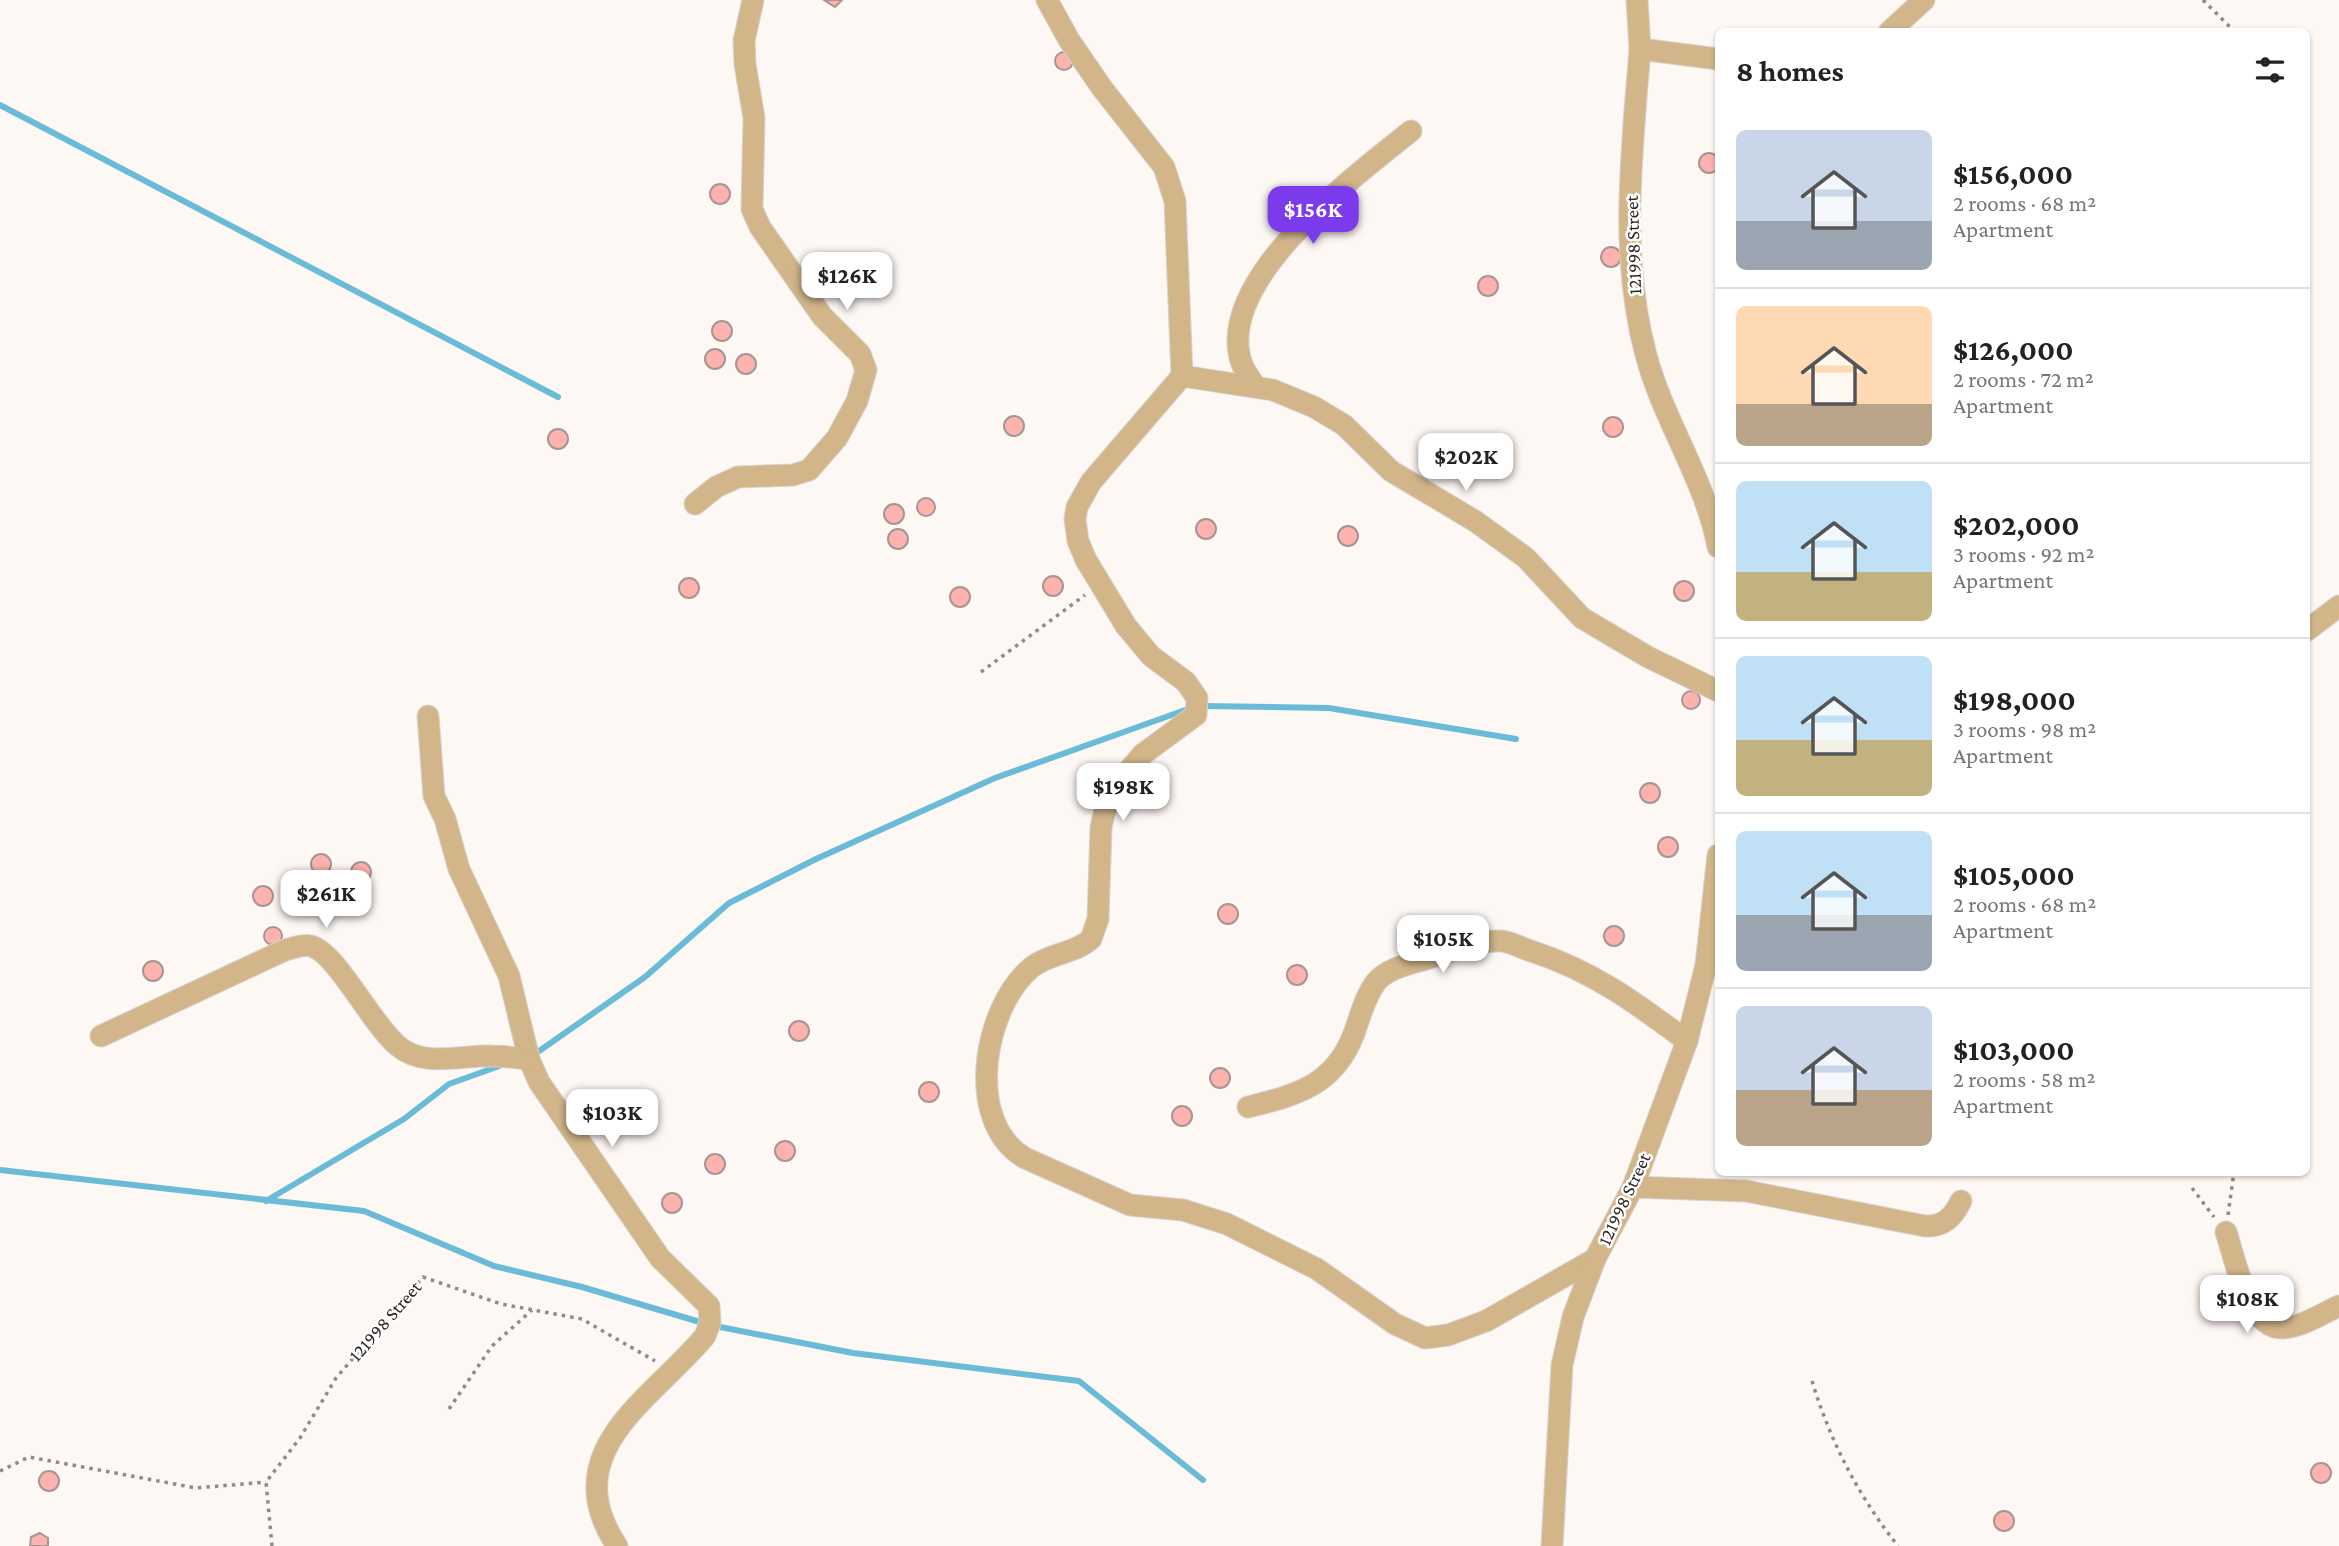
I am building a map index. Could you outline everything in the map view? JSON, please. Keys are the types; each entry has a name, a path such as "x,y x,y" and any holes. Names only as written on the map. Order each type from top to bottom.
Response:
{"street":[{"path":"695,504 716,487 738,477 793,475 809,470 836,438 857,401 866,370 860,354 822,316 760,227 752,209 754,118 744,41 753,0"},
{"path":"1047,0 1069,40 1102,88 1164,167 1175,201 1182,376 1091,482 1077,507 1078,541 1101,584 1138,642 1194,690 1197,698 1196,715 1143,754 1130,769 1105,810 1101,827 1098,919 1091,939 1032,968 1014,989 1000,1017 988,1050 986,1072 991,1115 1010,1150 1025,1158 1121,1201 1140,1207 1182,1210 1227,1224 1317,1269 1395,1324 1424,1338 1448,1335 1486,1321 1595,1259"},
{"name":"121998 Street","path":"1637,0 1640,49 1630,231 1635,307 1646,355 1666,416 1701,486 1715,536"},
{"path":"1893,28 1924,0"},
{"path":"1640,49 1715,59"},
{"path":"1256,387 1241,364 1238,337 1243,311 1257,283 1281,248 1322,206 1411,131"},
{"path":"1182,376 1256,387 1293,396 1344,425 1391,471 1491,531 1526,558 1582,618 1648,657 1715,690"},
{"path":"2310,628 2339,606"},
{"path":"428,716 434,796 445,819 459,869 509,976 529,1059 539,1082 660,1258 709,1306 710,1323 705,1336 635,1406 611,1438 601,1461 596,1493 604,1520 617,1546"},
{"name":"121998 Street","path":"1552,1546 1562,1365 1573,1317 1595,1259 1633,1188 1687,1041 1706,965 1715,882"},
{"path":"1248,1107 1297,1093 1336,1068 1345,1054 1370,991 1389,972 1446,951 1482,942 1511,943 1563,960 1627,996 1687,1041"},
{"path":"101,1036 285,950 301,946 313,947 329,956 368,1014 400,1048 422,1057 491,1056 529,1059"},
{"path":"1633,1188 1746,1191 1924,1226 1949,1220 1961,1201"},
{"path":"2226,1232 2252,1308 2272,1327 2306,1323 2339,1306"}],"path":[{"path":"2203,0 2231,28"},
{"path":"981,672 1101,584"},
{"path":"2226,1232 2233,1176"},
{"path":"2192,1188 2226,1232"},
{"name":"121998 Street","path":"267,1482 300,1438 335,1378 423,1277 501,1304 582,1319 672,1370"},
{"path":"449,1409 492,1346 532,1310"},
{"path":"1812,1381 1822,1416 1854,1483 1873,1515 1898,1546"},
{"path":"0,1471 29,1457 196,1488 267,1482 272,1546"}],"building":[{"path":"824,0 842,0 835,7"},
{"path":"1064,52 1070,55 1073,61 1070,67 1064,70 1058,67 1055,61 1058,55"},
{"path":"1705,154 1713,154 1715,171 1705,172 1700,167 1700,159"},
{"path":"720,184 727,187 730,194 727,201 720,204 713,201 710,194 713,187"},
{"path":"1611,247 1618,250 1621,257 1618,264 1611,267 1604,264 1601,257 1604,250"},
{"path":"1488,276 1495,279 1498,286 1495,293 1488,296 1481,293 1478,286 1481,279"},
{"path":"722,321 729,324 732,331 729,338 722,341 715,338 712,331 715,324"},
{"path":"715,349 722,352 725,359 722,366 715,369 708,366 705,359 708,352"},
{"path":"746,354 753,357 756,364 753,371 746,374 739,371 736,364 739,357"},
{"path":"1014,416 1021,419 1024,426 1021,433 1014,436 1007,433 1004,426 1007,419"},
{"path":"1613,417 1620,420 1623,427 1620,434 1613,437 1606,434 1603,427 1606,420"},
{"path":"558,429 565,432 568,439 565,446 558,449 551,446 548,439 551,432"},
{"path":"922,498 930,498 935,507 933,514 922,516 917,511 917,503"},
{"path":"894,504 901,507 904,514 901,521 894,524 887,521 884,514 887,507"},
{"path":"1206,519 1213,522 1216,529 1213,536 1206,539 1199,536 1196,529 1199,522"},
{"path":"1348,526 1355,529 1358,536 1355,543 1348,546 1341,543 1338,536 1341,529"},
{"path":"898,529 905,532 908,539 905,546 898,549 891,546 888,539 891,532"},
{"path":"1053,576 1060,579 1063,586 1060,593 1053,596 1046,593 1043,586 1046,579"},
{"path":"689,578 696,581 699,588 696,595 689,598 682,595 679,588 682,581"},
{"path":"1684,581 1691,584 1694,591 1691,598 1684,601 1677,598 1674,591 1677,584"},
{"path":"960,587 967,590 970,597 967,604 960,607 953,604 950,597 953,590"},
{"path":"1687,691 1695,691 1700,700 1698,707 1687,709 1682,704 1682,696"},
{"path":"1650,783 1657,786 1660,793 1657,800 1650,803 1643,800 1640,793 1643,786"},
{"path":"1668,837 1675,840 1678,847 1675,854 1668,857 1661,854 1658,847 1661,840"},
{"path":"321,854 328,857 331,864 328,871 321,874 314,871 311,864 314,857"},
{"path":"361,862 368,865 371,872 368,879 361,882 354,879 351,872 354,865"},
{"path":"263,886 270,889 273,896 270,903 263,906 256,903 253,896 256,889"},
{"path":"1228,904 1235,907 1238,914 1235,921 1228,924 1221,921 1218,914 1221,907"},
{"path":"1614,926 1621,929 1624,936 1621,943 1614,946 1607,943 1604,936 1607,929"},
{"path":"269,927 277,927 282,936 280,943 269,945 264,940 264,932"},
{"path":"153,961 160,964 163,971 160,978 153,981 146,978 143,971 146,964"},
{"path":"1297,965 1304,968 1307,975 1304,982 1297,985 1290,982 1287,975 1290,968"},
{"path":"799,1021 806,1024 809,1031 806,1038 799,1041 792,1038 789,1031 792,1024"},
{"path":"1220,1068 1227,1071 1230,1078 1227,1085 1220,1088 1213,1085 1210,1078 1213,1071"},
{"path":"929,1082 936,1085 939,1092 936,1099 929,1102 922,1099 919,1092 922,1085"},
{"path":"1182,1106 1189,1109 1192,1116 1189,1123 1182,1126 1175,1123 1172,1116 1175,1109"},
{"path":"785,1141 792,1144 795,1151 792,1158 785,1161 778,1158 775,1151 778,1144"},
{"path":"715,1154 722,1157 725,1164 722,1171 715,1174 708,1171 705,1164 708,1157"},
{"path":"672,1193 679,1196 682,1203 679,1210 672,1213 665,1210 662,1203 665,1196"},
{"path":"2321,1463 2328,1466 2331,1473 2328,1480 2321,1483 2314,1480 2311,1473 2314,1466"},
{"path":"49,1471 56,1474 59,1481 56,1488 49,1491 42,1488 39,1481 42,1474"},
{"path":"2004,1511 2011,1514 2014,1521 2011,1528 2004,1531 1997,1528 1994,1521 1997,1514"},
{"path":"40,1533 48,1538 48,1546 30,1546 31,1537"}],"waterway":[{"path":"0,105 558,397"},
{"path":"1202,706 1329,708 1516,739"},
{"path":"532,1056 645,977 729,903 816,859 995,778 1191,708"},
{"path":"266,1201 404,1119 449,1084 502,1065"},
{"path":"0,1170 364,1211 494,1266 582,1287 710,1325 853,1353 1079,1381 1203,1480"}]}
